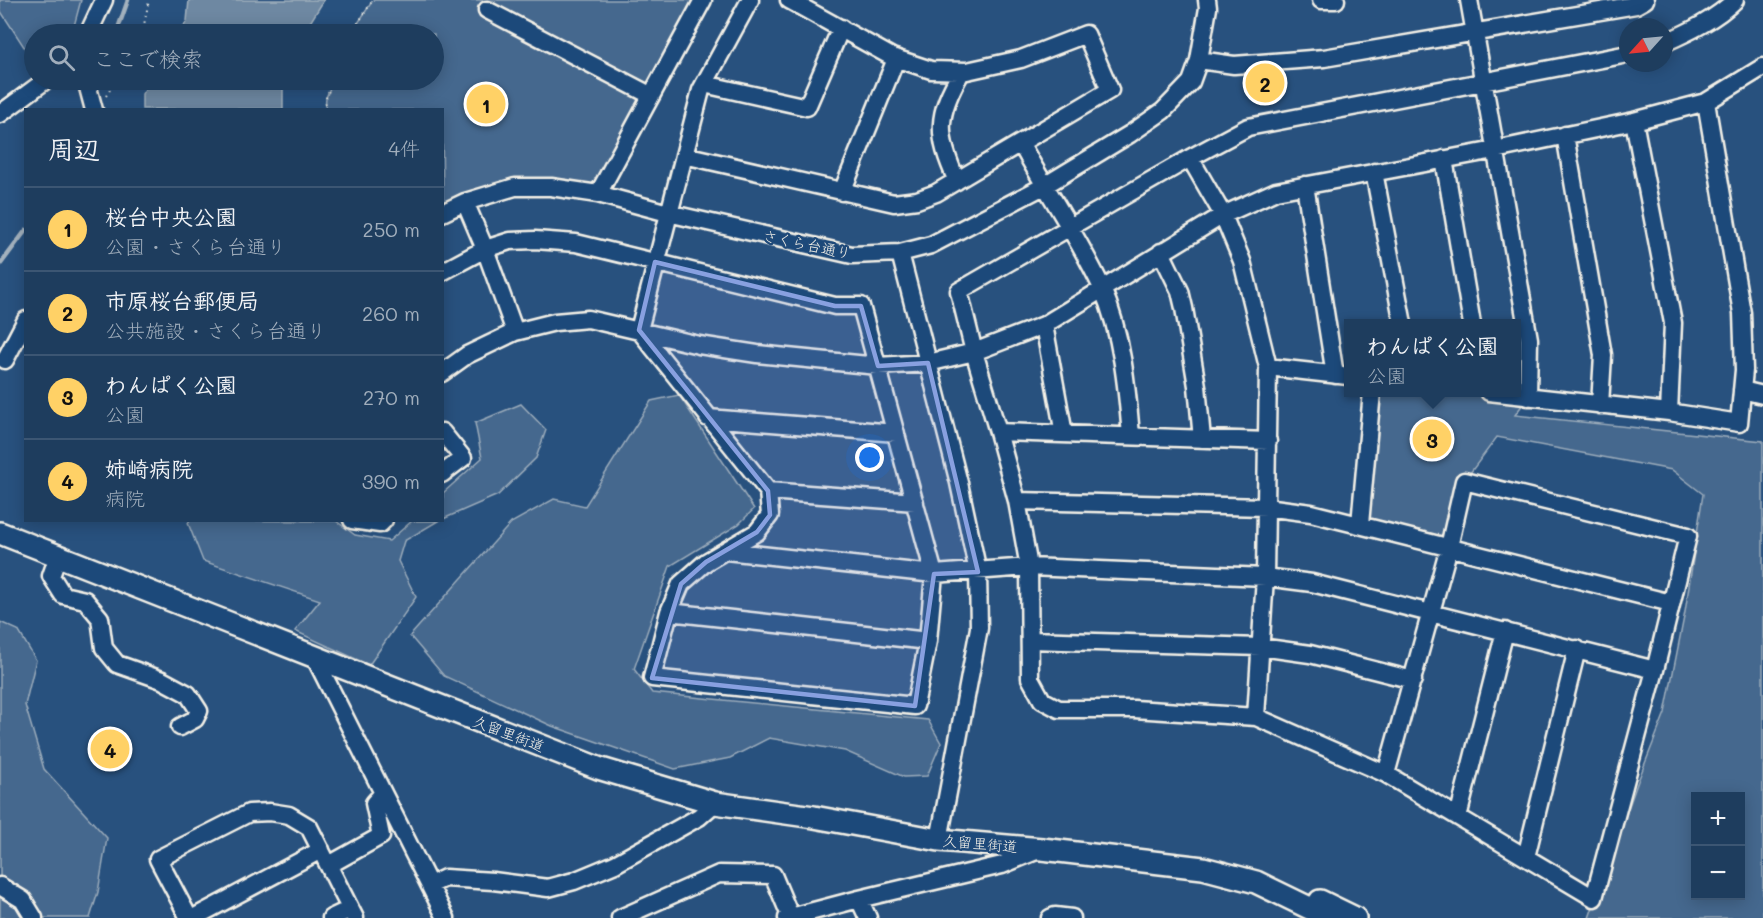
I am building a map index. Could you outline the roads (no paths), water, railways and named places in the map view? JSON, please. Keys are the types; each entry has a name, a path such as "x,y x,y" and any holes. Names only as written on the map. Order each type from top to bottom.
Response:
{"main road":[{"name":"久留里街道","path":"0,533 598,768 715,803 814,817 939,840 1042,849 1203,868 1256,882 1330,918"},
{"name":"久留里街道","path":"1042,849 1204,854 1262,870 1355,918"}],"street":[{"path":"93,24 104,0"},
{"path":"598,194 703,0"},
{"path":"639,330 701,90 750,0"},
{"path":"684,155 894,203 917,201 957,181 1110,90 1086,34 1021,59 962,71 930,70 896,59 789,0"},
{"name":"さくら台通り","path":"444,212 465,202 515,187 551,187 598,194 668,213 852,255 900,253 931,245 1044,186 1130,134 1162,111 1191,82 1200,60 1208,8 1207,0"},
{"path":"1322,0 1336,0"},
{"path":"1469,0 1529,339 1528,397"},
{"path":"1200,60 1234,65 1324,58 1636,5 1645,0"},
{"path":"1673,39 1689,32 1727,8 1735,0"},
{"path":"487,10 650,95"},
{"path":"704,84 807,107 840,28"},
{"path":"1386,774 1449,547 1464,481 1688,536 1594,898 1386,774 1256,717 1134,709 1059,709 1042,700 1030,678 1029,567 1017,501 959,291 1248,127 1619,56"},
{"path":"842,192 896,59"},
{"path":"444,372 467,355 515,332 555,322 588,320 699,345 757,354 878,366 928,363 974,352 1044,325 1223,215 1276,191 1634,121 1706,102 1763,67"},
{"path":"957,181 944,154 941,125 947,96 962,71"},
{"path":"0,114 32,90"},
{"path":"91,90 99,104"},
{"path":"1521,396 1669,412 1739,423 1744,370 1743,313 1706,102"},
{"path":"1634,121 1673,323 1669,412"},
{"path":"1565,135 1603,355 1599,405"},
{"path":"1021,144 1070,228 1102,289 1119,342 1127,385 1131,436"},
{"path":"1190,158 1223,215 1242,261 1268,367 1265,577 1256,717"},
{"path":"1444,159 1471,319"},
{"path":"1374,172 1402,319"},
{"path":"1268,367 1341,376 1305,185"},
{"path":"465,202 515,332"},
{"path":"444,271 485,249 510,241 576,243 835,306 861,306 934,574 928,640 915,706 652,678 669,612 681,584 706,562 757,532 770,515 768,491 639,330"},
{"path":"1161,252 1180,291 1184,308 1197,386 1202,439"},
{"path":"900,253 959,483 978,572 979,628 939,840"},
{"path":"2,362 24,324"},
{"path":"1044,325 1064,434"},
{"path":"2,362 24,350"},
{"path":"1742,390 1763,395"},
{"path":"1360,524 1372,397"},
{"path":"708,418 896,433"},
{"path":"998,432 1268,441"},
{"path":"444,434 463,458 444,472"},
{"path":"768,491 915,502"},
{"path":"1017,501 1266,507 1311,513 1671,603"},
{"path":"366,522 380,524 382,522"},
{"path":"726,550 934,574 1029,567 1265,577 1312,583 1655,669"},
{"path":"58,556 51,576 63,595 85,600 100,618 104,648 117,664 162,680 188,694 199,711 195,719 180,727"},
{"path":"669,612 928,640"},
{"path":"1458,817 1505,631"},
{"path":"1030,640 1260,647 1311,654 1413,680"},
{"path":"1526,857 1577,650"},
{"path":"315,657 446,918"},
{"path":"331,918 353,913 325,857 309,827 289,815 270,812 249,813 158,859 191,918 325,857 381,836 374,803 383,793"},
{"path":"430,885 444,878 548,888 574,881 624,859 699,817 715,803"},
{"path":"620,918 719,874 773,875 790,918 1002,865 1042,849"},
{"path":"0,886 23,900 34,918"},
{"path":"859,899 868,918"},
{"path":"1050,918 1055,916 1072,918"}],"waterway":[{"path":"120,24 128,0"},
{"path":"0,265 24,233"}],"place":[{"name":"市原桜台郵便局","path":"1265,83"},
{"name":"桜台中央公園","path":"486,104"},
{"name":"わんぱく公園","path":"1432,439"},
{"name":"姉崎病院","path":"110,749"}]}
